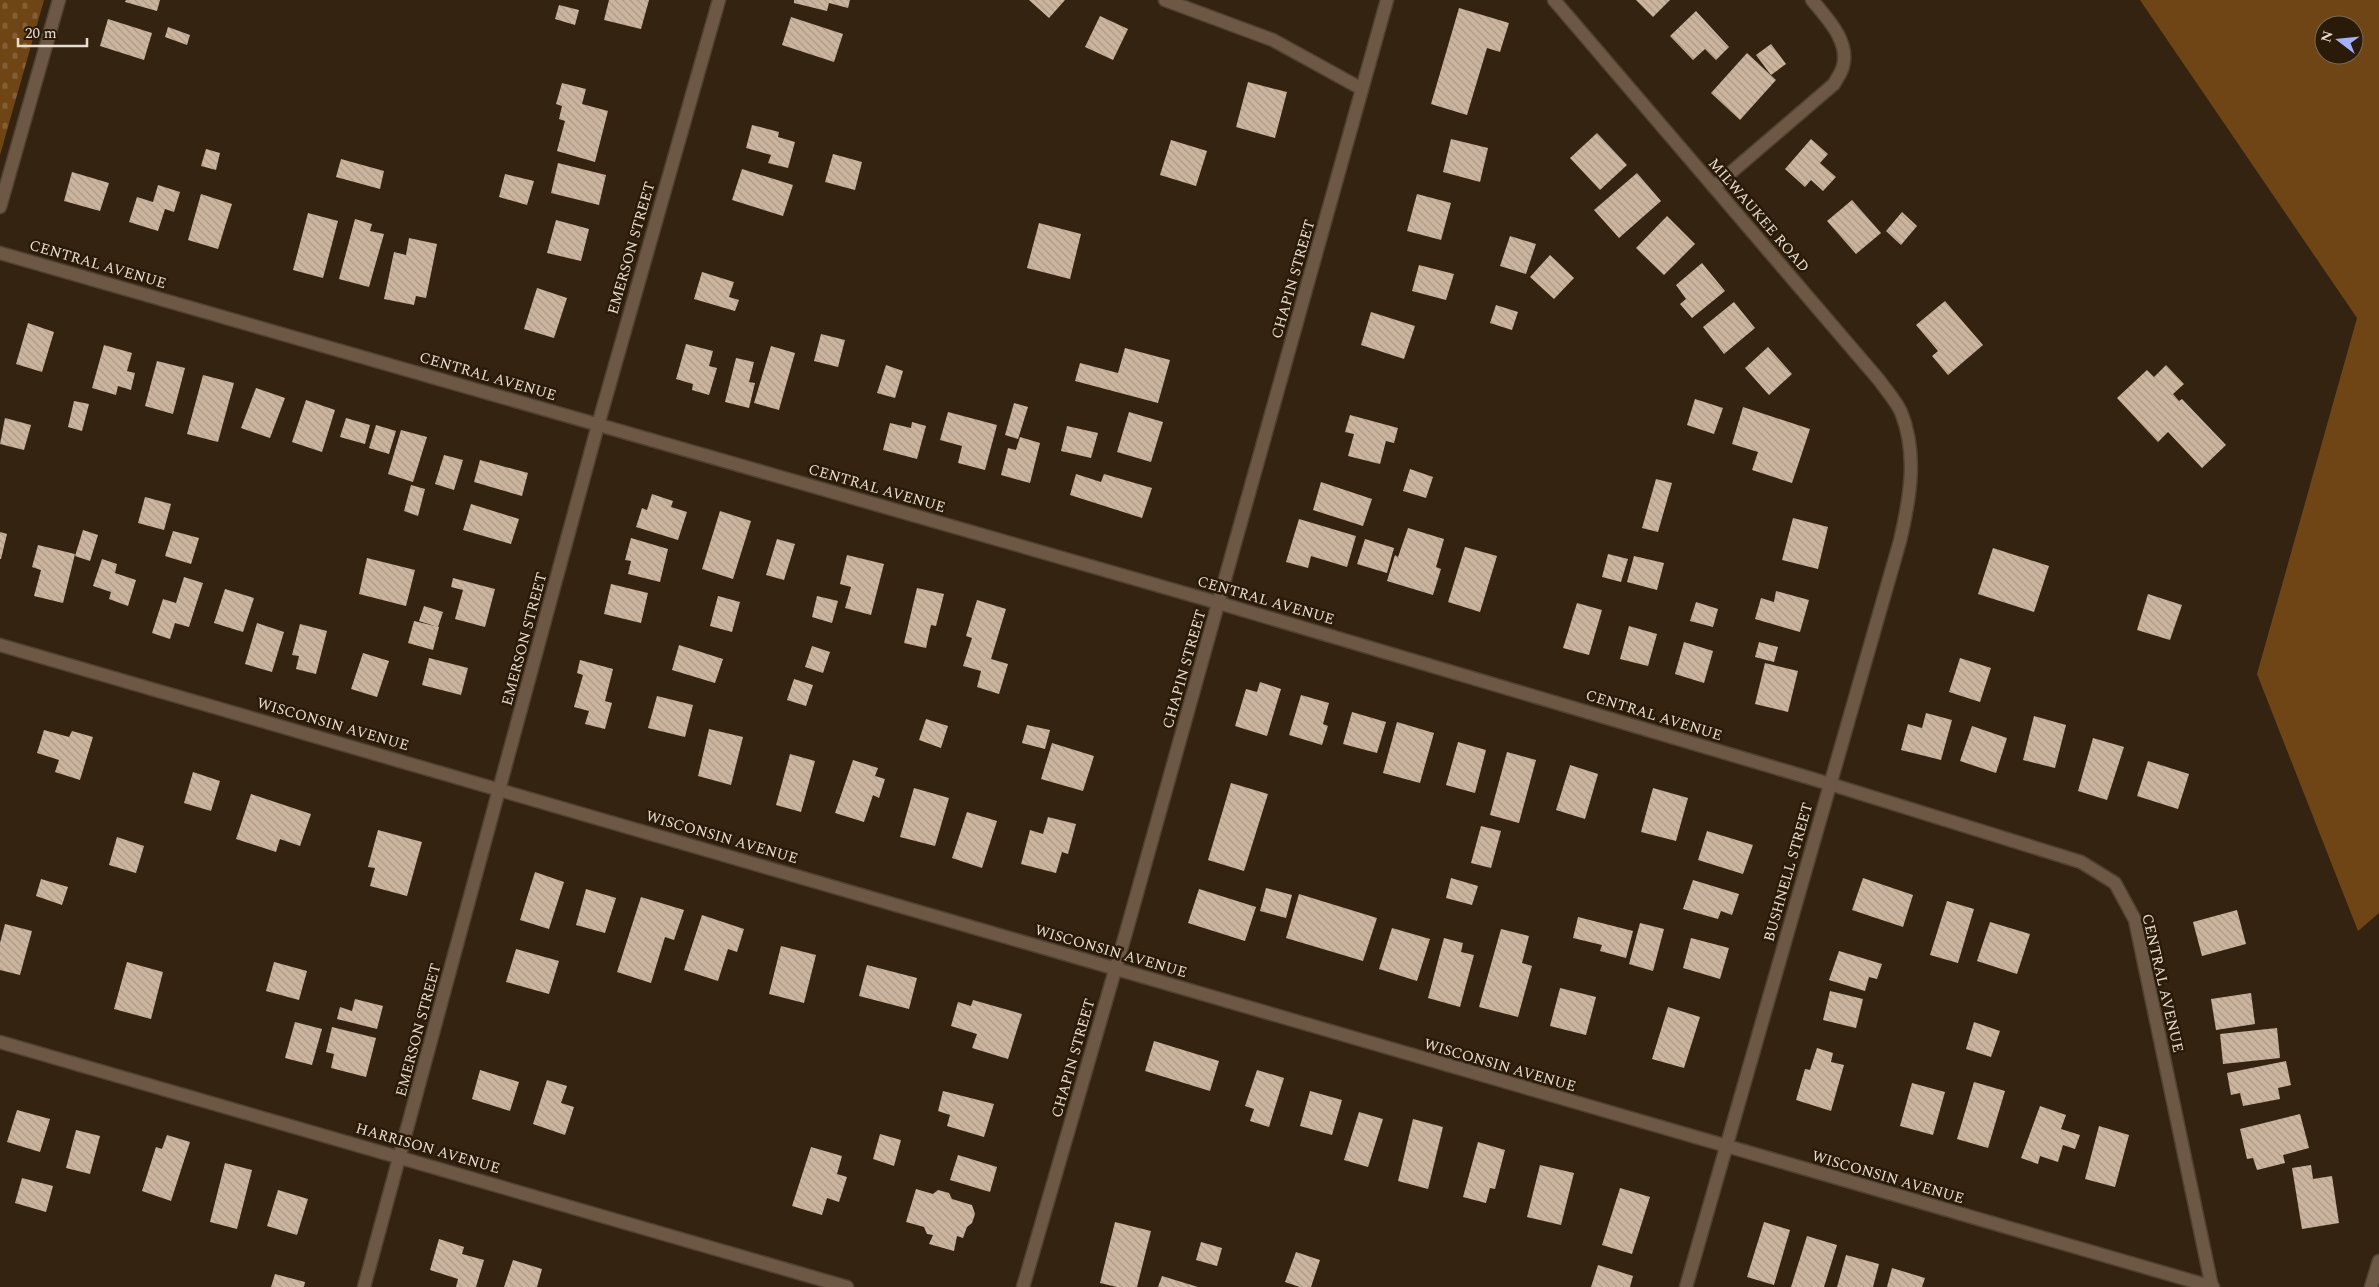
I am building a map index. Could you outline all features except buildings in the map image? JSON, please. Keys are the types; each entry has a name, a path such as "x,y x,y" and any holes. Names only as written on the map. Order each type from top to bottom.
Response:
{"street":[{"path":"0,207 59,0"},
{"name":"EMERSON STREET","path":"364,1287 598,425 719,0"},
{"path":"1165,0 1273,40 1362,89"},
{"name":"CHAPIN STREET","path":"1023,1287 1116,969 1387,0"},
{"name":"MILWAUKEE ROAD","path":"1554,0 1880,380 1900,411 1910,442 1912,464"},
{"path":"1714,188 1834,84 1843,66 1842,44 1830,21 1812,0"},
{"name":"CENTRAL AVENUE","path":"0,253 1219,603 1830,784 2081,862 2115,883 2135,920 2213,1287"},
{"name":"BUSHNELL STREET","path":"1686,1287 1724,1148 1900,541 1906,515 1912,464"},
{"name":"WISCONSIN AVENUE","path":"0,645 500,789 1724,1148 2213,1287"},
{"name":"HARRISON AVENUE","path":"0,1042 846,1287"},
{"path":"2371,1287 2379,1261"}],"green space":[{"path":"0,0 44,0 0,155"},
{"path":"2140,0 2379,0 2379,913 2358,931 2257,674 2357,318"}]}
